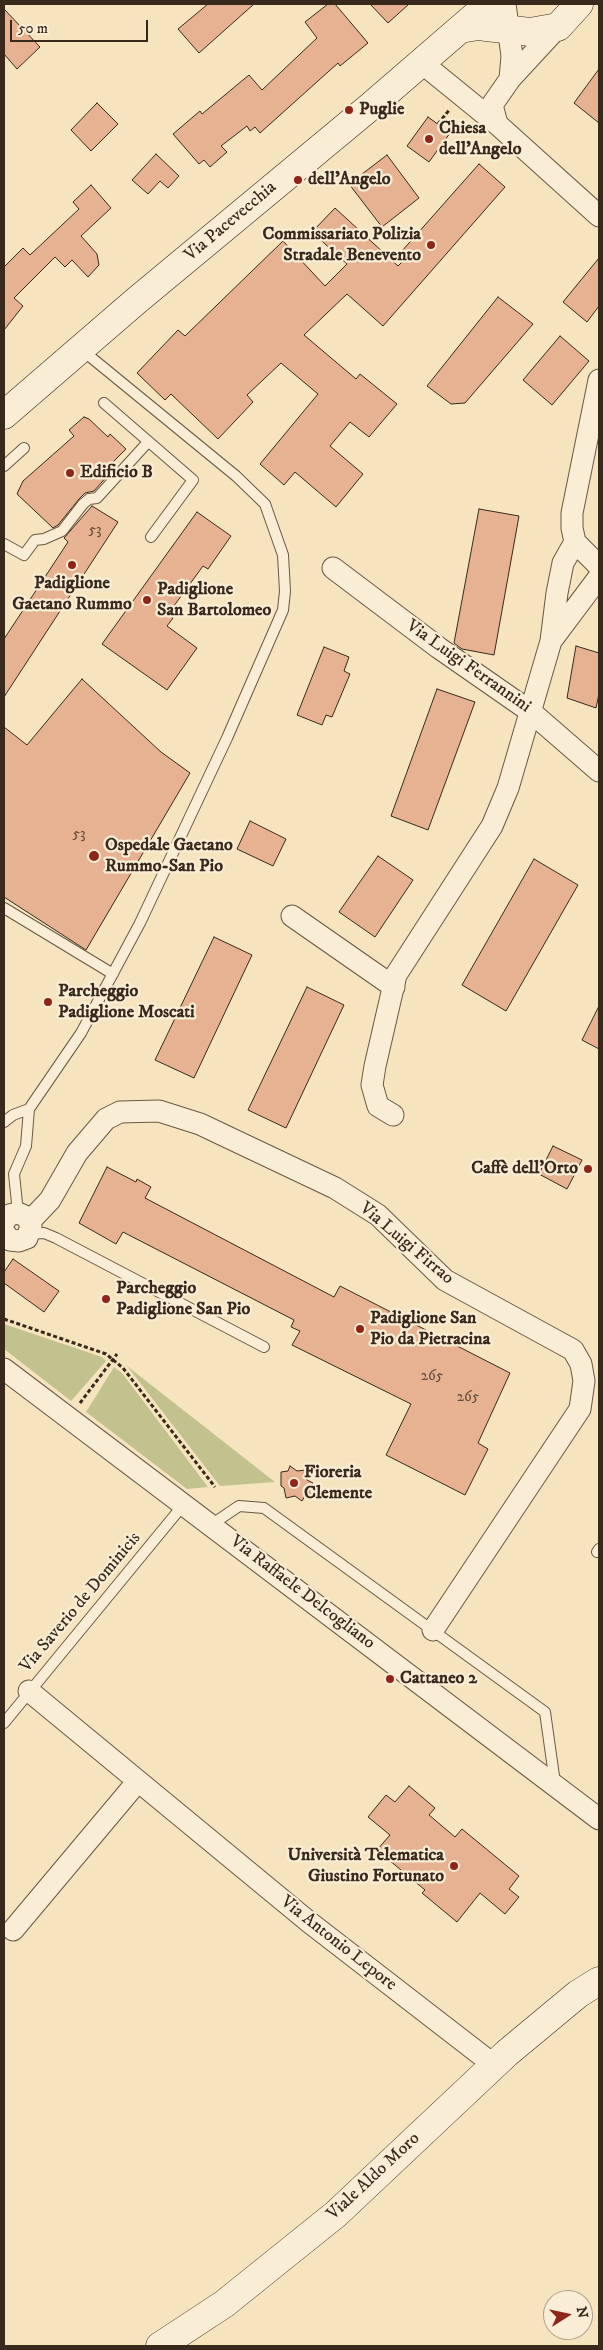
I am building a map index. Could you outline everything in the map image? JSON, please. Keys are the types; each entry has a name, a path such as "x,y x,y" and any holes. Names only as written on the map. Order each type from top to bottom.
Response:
{"street":[{"name":"Via Pacevecchia","path":"4,415 488,4"},
{"path":"505,4 512,56 510,79"},
{"path":"497,124 492,105 510,79 579,4"},
{"path":"460,29 478,26 530,32 558,28"},
{"path":"422,62 497,124 599,216"},
{"path":"393,1115 378,1106 372,1085 396,975 492,826 508,788 551,641 563,563 575,542 572,513 599,380"},
{"path":"575,542 599,566"},
{"name":"Via Luigi Ferrannini","path":"333,568 439,648 531,712 599,771"},
{"path":"551,641 599,577"},
{"path":"292,916 394,987"},
{"name":"Via Luigi Firrao","path":"14,1228 50,1200 77,1153 106,1119 120,1112 159,1111 200,1124 255,1148 335,1188 378,1215 445,1280 573,1350 581,1364 584,1381 580,1409 433,1630"},
{"name":"Via Raffaele Delcogliano","path":"4,1368 599,1819"},
{"name":"Via Antonio Lepore","path":"29,1691 309,1922 494,2065"},
{"path":"13,1930 138,1781"},
{"name":"Viale Aldo Moro","path":"160,2346 224,2304 336,2214 494,2065 589,1988 599,1966"}],"lane":[{"path":"81,349 254,492 265,504 283,555 285,591 283,610 227,738 140,923 81,1033 29,1109 26,1146 14,1174 14,1228 44,1233 56,1238 264,1347"},
{"path":"104,403 193,480 151,538"},
{"path":"4,544 24,555 35,540 44,539 62,531 83,504 89,499 97,498 148,442"},
{"path":"4,466 24,448"},
{"path":"4,908 112,974"},
{"path":"4,1122 13,1115 29,1109"},
{"name":"Via Saverio de Dominicis","path":"4,1723 184,1504"},
{"path":"211,1525 239,1506 264,1508 545,1712 556,1786"}],"path":[{"path":"4,1319 106,1354 123,1368 215,1487"},
{"path":"76,1408 117,1354"}],"green space":[{"path":"4,1324 102,1357 106,1361 71,1401 4,1349"},
{"path":"127,1366 275,1482 220,1486"},
{"path":"114,1367 122,1373 208,1487 187,1489 86,1412"}],"building":[{"path":"208,4 254,4 199,53 178,29"},
{"path":"328,4 335,4 368,43 340,66 338,63 260,133 255,127 250,131 247,126 221,146 227,152 210,167 204,160 199,164 173,134 200,111 202,114 249,75 262,90 317,38 305,22"},
{"path":"370,4 409,4 388,23"},
{"path":"4,9 40,47 17,69 4,54"},
{"path":"599,69 599,123 574,103"},
{"path":"97,103 118,124 91,151 71,130"},
{"name":"Chiesa dell'Angelo","path":"428,117 450,133 429,162 407,146"},
{"path":"156,154 179,176 168,188 160,181 148,194 132,180"},
{"path":"387,155 419,198 382,227 349,184"},
{"path":"479,164 505,187 383,326 347,294 304,335 356,379 360,374 397,404 369,437 350,422 330,446 363,474 336,507 295,472 284,485 260,464 318,394 281,363 247,395 253,402 218,439 171,394 165,400 137,373 178,330 185,336 283,241 325,286 347,264 312,232 335,208 398,266 406,258 401,252"},
{"path":"91,185 111,208 81,236 97,254 99,265 88,277 72,260 65,267 55,257 14,298 23,306 4,330 4,267 23,248 30,255 79,209 73,202"},
{"path":"599,258 599,306 587,322 563,302"},
{"path":"498,297 533,324 465,403 451,404 427,386"},
{"path":"560,336 589,361 552,405 523,380"},
{"name":"Edificio B","path":"84,417 89,419 108,437 110,434 126,449 106,469 109,474 94,491 85,493 58,525 53,528 17,494 23,481 74,436 69,430"},
{"name":"Padiglione Gaetano Rummo","path":"92,506 118,522 4,697 4,639 68,542 64,538"},
{"path":"479,509 519,516 494,655 462,649 454,643"},
{"name":"Padiglione San Bartolomeo","path":"197,512 231,536 208,569 203,566 168,614 173,618 167,626 197,648 167,690 102,644"},
{"path":"576,646 599,653 599,694 596,708 567,698"},
{"path":"324,647 349,657 344,671 350,674 332,717 326,715 322,725 297,715"},
{"path":"82,679 161,752 190,773 86,950 4,897 4,727 27,745"},
{"path":"437,689 475,702 428,830 391,816"},
{"path":"250,821 286,839 273,866 237,849"},
{"path":"378,856 413,880 375,937 339,912"},
{"path":"534,859 578,885 506,1011 462,985"},
{"path":"214,937 252,955 194,1078 155,1060"},
{"path":"307,987 344,1005 286,1128 248,1110"},
{"path":"599,1006 599,1049 582,1040"},
{"path":"553,1146 582,1160 567,1189 539,1174"},
{"name":"Padiglione San Pio da Pietracina","path":"107,1167 136,1182 137,1179 151,1187 145,1198 334,1297 340,1286 510,1373 478,1443 488,1449 465,1495 386,1455 411,1404 292,1345 300,1331 291,1327 294,1320 123,1232 116,1244 79,1223"},
{"path":"13,1259 59,1291 44,1312 4,1283 4,1272"},
{"name":"Fioreria Clemente","path":"290,1466 297,1471 306,1470 307,1480 313,1483 309,1488 310,1494 305,1496 302,1501 295,1496 286,1498 284,1488 281,1486 281,1472 288,1471"},
{"path":"409,1786 435,1808 429,1815 455,1837 462,1829 519,1876 509,1889 519,1897 505,1914 480,1893 457,1922 422,1893 425,1890 377,1850 390,1835 368,1817 386,1795 395,1802"}],"place":[{"name":"Puglie","path":"349,110"},
{"name":"Chiesa dell'Angelo","path":"429,139"},
{"name":"dell'Angelo","path":"298,180"},
{"name":"Commissariato Polizia Stradale Benevento","path":"431,245"},
{"name":"Edificio B","path":"70,473"},
{"name":"Padiglione Gaetano Rummo","path":"72,565"},
{"name":"Padiglione San Bartolomeo","path":"147,600"},
{"name":"Ospedale Gaetano Rummo-San Pio","path":"94,856"},
{"name":"Parcheggio Padiglione Moscati","path":"48,1002"},
{"name":"Caffè dell'Orto","path":"588,1169"},
{"name":"Parcheggio Padiglione San Pio","path":"106,1299"},
{"name":"Padiglione San Pio da Pietracina","path":"360,1329"},
{"name":"Fioreria Clemente","path":"294,1483"},
{"name":"Cattaneo 2","path":"390,1679"},
{"name":"Università Telematica Giustino Fortunato","path":"454,1866"}]}
